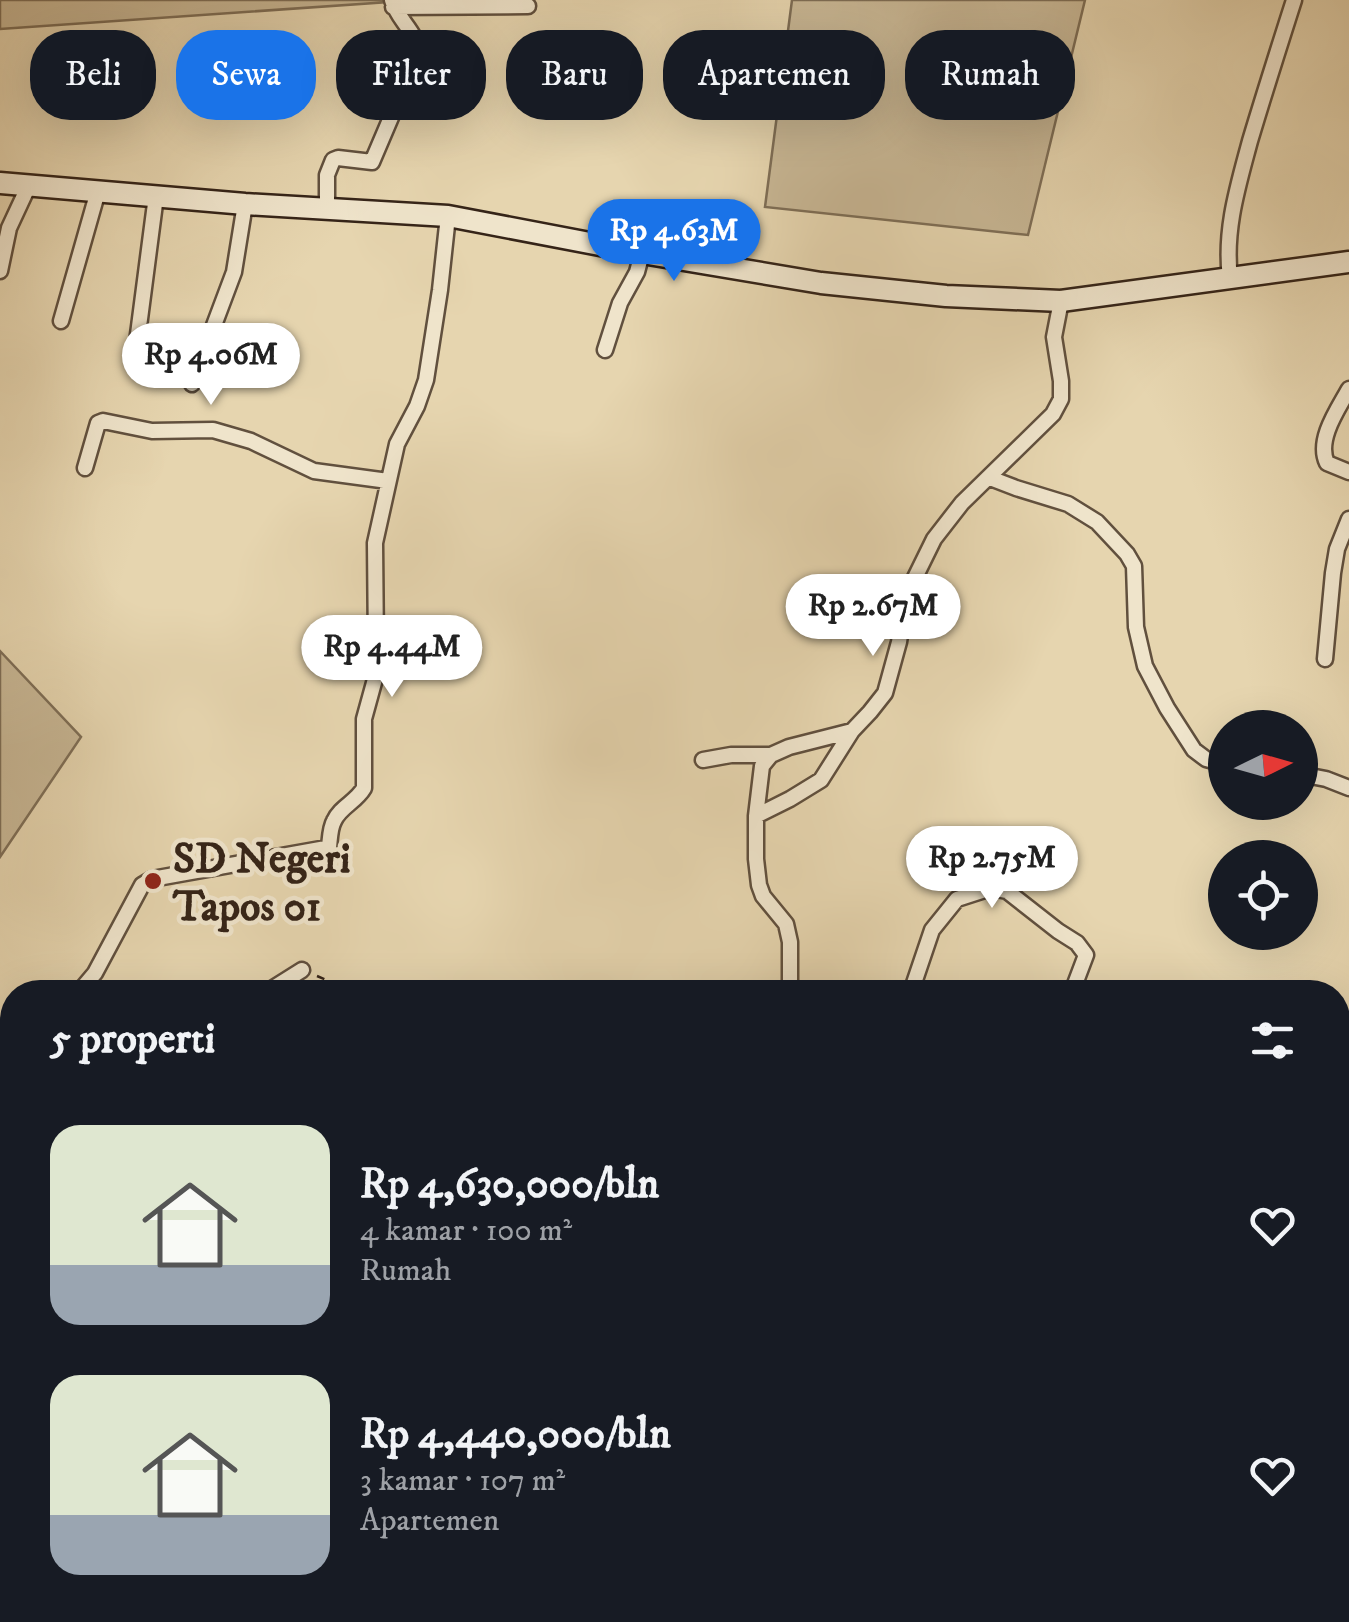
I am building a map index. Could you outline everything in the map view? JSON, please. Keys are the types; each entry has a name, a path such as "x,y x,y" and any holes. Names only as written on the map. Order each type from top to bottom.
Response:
{"street":[{"path":"1230,278 1228,232 1238,186 1294,0"},
{"path":"392,4 528,6"},
{"path":"326,209 327,174 333,160 372,162 418,54 418,41 392,4"},
{"path":"0,183 448,216 822,283 946,296 1061,301 1349,262"},
{"path":"0,271 10,228 28,186"},
{"path":"61,321 98,191"},
{"path":"137,342 156,196"},
{"path":"192,384 234,272 245,204"},
{"path":"89,980 142,885 329,847 333,821 364,788 364,719 375,679 376,543 397,444 418,406 426,380 448,216"},
{"path":"605,350 642,253"},
{"path":"756,816 820,780 852,731 885,694 906,596 934,539 962,502 1053,414 1061,399 1054,337 1061,301"},
{"path":"1349,388 1323,451 1327,463 1349,472"},
{"path":"86,468 98,423 103,421 174,432 214,430 251,441 314,471 388,482"},
{"path":"990,478 1068,504 1097,522 1127,554 1134,566 1136,626 1145,666 1194,750 1208,760"},
{"path":"1325,659 1337,548 1349,519"},
{"path":"703,760 771,754 852,731"},
{"path":"771,754 762,766 756,860 763,896 786,924 790,980"},
{"path":"1318,777 1349,788"},
{"path":"915,980 932,930 957,900 991,888 1007,890 1078,943 1086,956 1077,980"},
{"path":"286,980 302,970"}],"path":[{"path":"302,970 326,980"}],"shaded area":[{"path":"0,0 418,0 0,29"},
{"path":"792,0 1085,0 1075,41 1075,30 905,30 905,120 1056,120 1028,235 765,207 776,120 885,120 885,30 788,30"},
{"path":"0,651 81,737 0,857"}],"place":[{"name":"SD Negeri Tapos 01","path":"153,881"}]}
